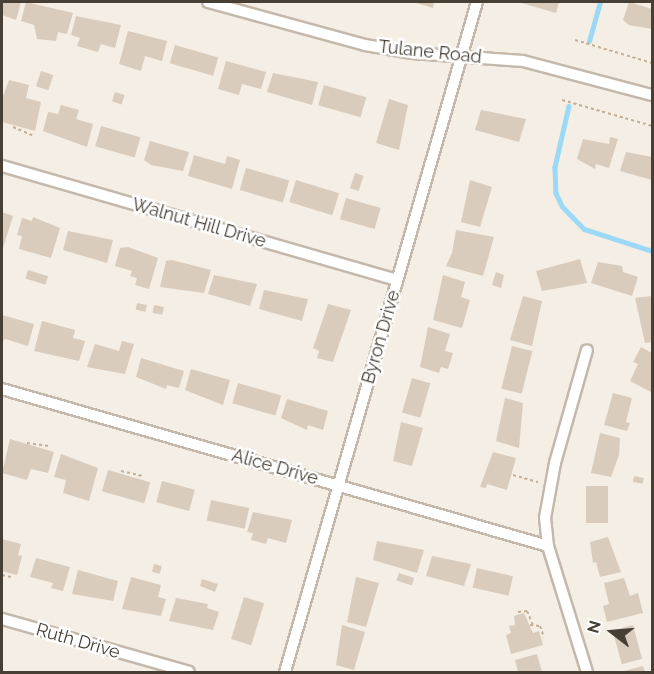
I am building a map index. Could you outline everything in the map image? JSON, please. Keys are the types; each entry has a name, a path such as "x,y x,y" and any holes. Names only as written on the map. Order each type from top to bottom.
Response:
{"street":[{"name":"Tulane Road","path":"208,2 365,45 552,66 652,95"},
{"name":"Byron Drive","path":"285,672 477,2"},
{"name":"Walnut Hill Drive","path":"2,166 397,280"},
{"path":"587,672 548,546 545,518 548,490 588,350"},
{"name":"Alice Drive","path":"2,389 548,546"},
{"name":"Ruth Drive","path":"2,619 189,672"}],"path":[{"path":"575,40 652,63"},
{"path":"562,100 652,126"},
{"path":"13,127 32,135"},
{"path":"27,443 49,446"},
{"path":"121,471 143,476"},
{"path":"513,475 538,482"},
{"path":"2,575 11,577"},
{"path":"518,612 527,612 531,625 540,626 544,637"}],"building":[{"path":"2,2 21,2 16,20 2,15"},
{"path":"26,2 73,13 67,34 58,32 56,41 37,39 34,25 21,21"},
{"path":"413,2 434,2 433,8"},
{"path":"518,2 559,2 556,13"},
{"path":"629,2 652,9 652,29 629,25 623,20"},
{"path":"76,16 121,25 115,48 101,44 98,52 77,46 80,38 71,35"},
{"path":"128,31 167,41 162,61 145,56 141,71 119,64"},
{"path":"175,45 218,57 213,76 170,63"},
{"path":"226,61 266,72 261,89 242,84 239,95 218,89"},
{"path":"41,71 53,75 48,90 36,86"},
{"path":"273,73 318,82 312,105 267,92"},
{"path":"9,80 29,85 26,98 41,102 35,131 2,122 2,99"},
{"path":"324,85 366,97 361,117 318,105"},
{"path":"115,92 125,95 122,104 112,102"},
{"path":"389,99 408,105 399,150 376,143"},
{"path":"61,105 79,110 76,119 93,124 87,147 43,131 48,112 58,114"},
{"path":"481,110 526,119 519,142 475,130"},
{"path":"101,126 140,137 135,157 95,146"},
{"path":"610,137 618,139 609,168 596,164 595,169 577,159 583,139 609,144"},
{"path":"150,141 189,152 183,171 151,165 144,160"},
{"path":"626,152 652,157 652,180 620,171"},
{"path":"194,155 225,164 227,156 240,160 232,189 188,176"},
{"path":"246,168 289,180 283,203 240,190"},
{"path":"355,173 364,176 359,191 350,188"},
{"path":"296,180 339,193 332,215 289,202"},
{"path":"470,180 492,187 480,227 461,222"},
{"path":"346,198 381,208 375,229 340,219"},
{"path":"2,212 13,216 2,251"},
{"path":"33,217 60,228 51,258 19,249 22,236 17,235 22,218 32,221"},
{"path":"456,230 494,237 483,276 446,266 452,253"},
{"path":"68,231 113,240 107,263 63,250"},
{"path":"128,247 158,258 149,289 135,285 137,278 130,276 132,271 115,266 120,248"},
{"path":"580,259 587,283 542,291 536,271"},
{"path":"172,260 211,270 204,293 160,287 166,261"},
{"path":"598,262 622,266 623,272 638,277 632,296 591,283"},
{"path":"28,270 48,276 45,285 25,279"},
{"path":"496,272 504,275 501,288 492,285"},
{"path":"214,275 257,284 250,306 208,294"},
{"path":"443,275 465,282 461,297 470,300 462,328 433,320"},
{"path":"264,290 308,299 302,321 259,309"},
{"path":"523,296 542,301 532,346 510,340"},
{"path":"652,296 652,342 645,343 635,298"},
{"path":"137,303 147,305 145,312 136,310"},
{"path":"328,304 351,310 333,362 317,358 319,351 313,348"},
{"path":"154,305 164,307 162,315 152,313"},
{"path":"2,315 34,324 28,346 5,339 2,342"},
{"path":"42,321 75,330 73,338 85,341 79,361 34,351"},
{"path":"428,327 450,334 445,351 453,353 448,369 441,367 439,373 420,367"},
{"path":"122,341 134,344 125,374 87,367 95,344 119,351"},
{"path":"512,346 532,351 522,394 501,389"},
{"path":"641,347 652,353 651,392 630,381 638,364 633,362"},
{"path":"141,358 184,371 179,388 167,385 166,389 136,377"},
{"path":"191,369 230,380 223,405 185,390"},
{"path":"412,378 430,383 420,418 402,413"},
{"path":"238,383 281,395 275,416 232,403"},
{"path":"613,393 632,398 626,422 630,423 627,431 604,425"},
{"path":"505,398 523,403 519,448 496,441"},
{"path":"287,399 328,411 323,430 308,425 307,430 281,418"},
{"path":"401,422 423,428 412,466 393,461"},
{"path":"600,433 620,438 619,455 611,477 591,473"},
{"path":"10,439 54,452 48,473 31,469 27,480 2,473"},
{"path":"493,452 516,458 507,490 487,484 486,488 480,487"},
{"path":"61,454 98,468 89,501 63,493 66,480 54,477"},
{"path":"108,470 150,482 144,503 102,491"},
{"path":"634,476 644,478 643,484 633,482"},
{"path":"162,481 195,490 189,511 156,502"},
{"path":"586,486 608,486 608,523 586,523"},
{"path":"211,500 249,508 245,529 207,521"},
{"path":"253,512 292,520 286,543 268,538 266,544 251,540 253,533 247,532"},
{"path":"608,537 621,572 600,577 596,562 593,563 590,542"},
{"path":"2,539 21,544 18,555 22,556 17,575 2,571"},
{"path":"377,541 424,550 417,573 373,560"},
{"path":"432,556 471,564 464,586 426,576"},
{"path":"36,558 70,567 63,591 51,588 53,583 30,577"},
{"path":"154,564 162,566 160,574 152,572"},
{"path":"477,568 513,576 509,596 473,587"},
{"path":"78,570 118,581 113,601 72,594"},
{"path":"399,573 414,578 412,586 397,581"},
{"path":"131,577 161,585 158,597 166,599 161,616 122,609"},
{"path":"356,577 379,583 366,627 347,622"},
{"path":"624,578 630,596 638,593 643,613 607,622 603,606 609,604 604,583"},
{"path":"202,579 218,584 215,592 200,586"},
{"path":"244,597 264,603 251,645 231,639"},
{"path":"176,598 208,604 207,608 219,612 213,630 169,621"},
{"path":"524,613 533,633 539,631 543,645 511,654 506,635 511,633 509,626 515,625 514,616"},
{"path":"342,625 365,632 354,670 336,665"},
{"path":"633,625 642,659 622,664 613,630"},
{"path":"537,654 542,672 518,672 515,660"},
{"path":"643,666 645,672 620,672"}],"waterway":[{"path":"589,41 600,2"},
{"path":"569,106 555,167 556,193 562,206 584,229 652,251"}]}
